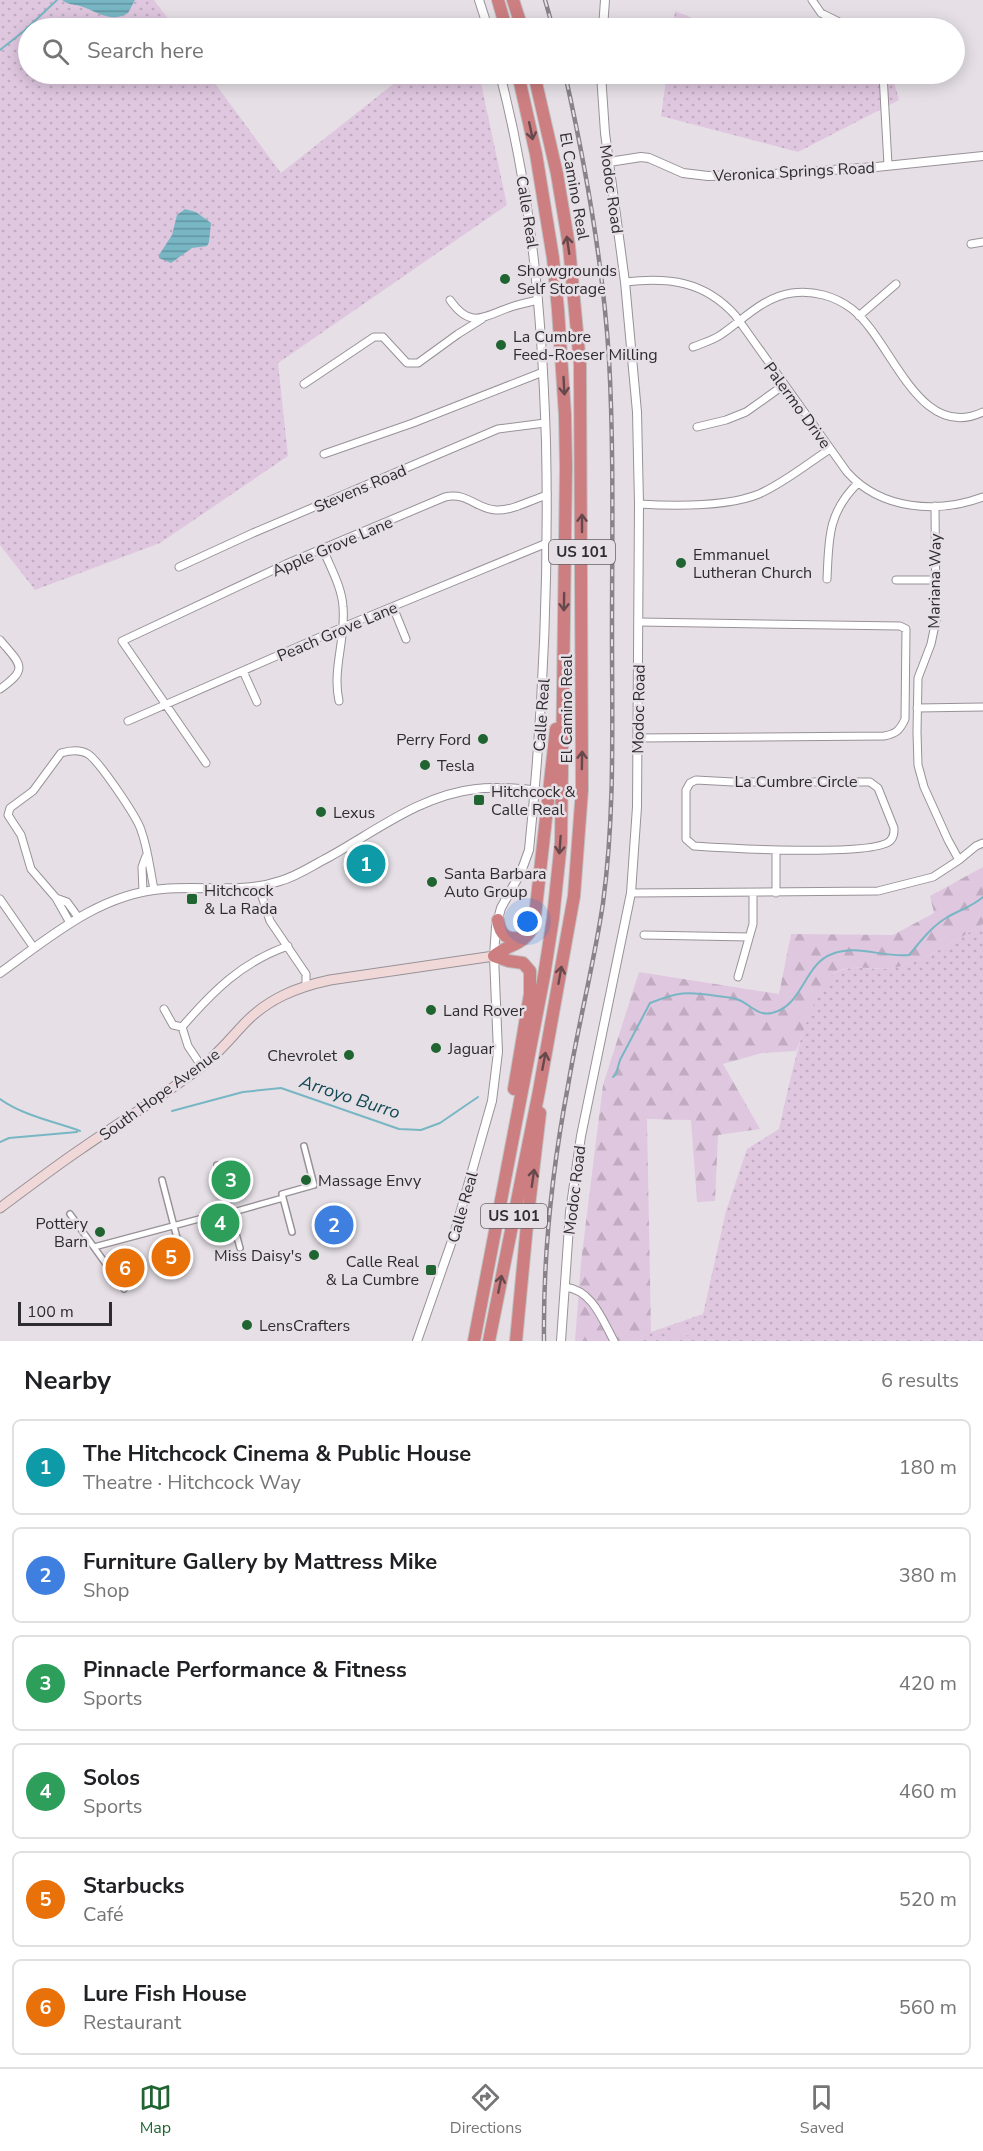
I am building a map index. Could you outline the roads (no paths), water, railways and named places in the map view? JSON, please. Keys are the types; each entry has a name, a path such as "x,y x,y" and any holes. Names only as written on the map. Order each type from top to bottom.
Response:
{"highway":[{"path":"498,0 503,18"},
{"path":"513,0 519,18"},
{"name":"El Camino Real","path":"474,1341 553,918 561,842 566,468 563,362 545,206 520,84"},
{"name":"El Camino Real","path":"489,1341 539,1091 574,896 582,790 580,364 569,246 557,174 536,84"},
{"path":"494,956 504,948 524,941 534,925 555,733 562,702"},
{"path":"498,920 499,929 506,937 513,939 530,934"},
{"path":"494,956 523,963 530,971 530,994 512,1104 515,1127"},
{"path":"516,1341 528,1214 541,1120 539,1091"}],"main road":[{"name":"South Hope Avenue","path":"0,1208 82,1148 139,1112 202,1067 255,1013 276,998 306,985 337,979 494,956"}],"street":[{"path":"479,0 485,18"},
{"path":"604,18 605,0"},
{"path":"812,0 821,13 831,18"},
{"name":"Calle Real","path":"417,1341 453,1238 494,1091 498,1029 494,956 498,920 527,858 535,790 544,669 547,495 543,372 535,258 522,176 502,84"},
{"name":"Modoc Road","path":"561,1341 570,1212 581,1136 631,893 637,807 639,504 637,412 625,282 604,124 602,84"},
{"path":"884,84 888,165"},
{"name":"Veronica Springs Road","path":"609,162 649,158 683,173 708,176 774,174 983,156"},
{"path":"971,244 983,242"},
{"name":"Palermo Drive","path":"625,282 655,279 688,284 719,299 735,315 857,484 875,496 904,505 935,506 983,497"},
{"path":"859,316 896,284"},
{"path":"693,347 714,338 768,300 790,293 816,293 834,298 859,316 926,405 939,414 956,417 974,416 983,412"},
{"path":"450,300 458,311 482,319"},
{"path":"304,384 374,337 383,337 407,363 418,363 482,319 511,307 538,300"},
{"path":"324,454 413,423 543,372"},
{"path":"697,427 746,412 784,385"},
{"name":"Stevens Road","path":"179,567 498,429 545,423"},
{"path":"639,504 719,503 746,499 771,488 830,449"},
{"path":"827,579 828,546 832,522 844,500 857,484"},
{"name":"Apple Grove Lane","path":"165,704 122,641 323,549 445,497 464,497 482,506 504,510 547,495"},
{"name":"Mariana Way","path":"935,506 935,629 918,678 918,765 948,840 959,860"},
{"name":"Peach Grove Lane","path":"128,721 343,627 547,543"},
{"path":"323,549 342,598 343,627 336,678 339,701"},
{"path":"896,580 936,580"},
{"path":"393,607 406,639"},
{"path":"638,738 884,736 895,734 902,728 905,719 906,651 906,629 900,626 639,622"},
{"path":"0,640 19,665 18,674 0,689"},
{"path":"243,670 257,702"},
{"path":"165,704 206,763"},
{"path":"917,708 983,707"},
{"path":"70,923 56,898 31,870 21,835 8,815 10,808 33,791 62,753 82,751 93,758 139,823 154,889"},
{"name":"La Cumbre Circle","path":"696,780 867,781 878,788 894,828 894,835 890,840 878,846 848,849 776,850 691,845 686,836 687,786 696,780"},
{"path":"0,973 78,917 109,902 154,889 259,887 294,876 433,800 491,787 535,790"},
{"path":"631,893 753,894 878,891 933,877 972,854 982,844"},
{"path":"776,850 776,893"},
{"path":"143,892 142,867 146,853"},
{"path":"259,887 270,921 306,974 306,985"},
{"path":"738,977 753,924 753,894"},
{"path":"56,898 67,902 78,917"},
{"path":"0,899 34,948"},
{"path":"644,935 749,937"},
{"path":"182,1027 213,992 229,978 265,954 288,946"},
{"path":"164,1009 173,1025 182,1027"},
{"path":"182,1027 188,1046 202,1067"},
{"path":"292,1232 282,1194 314,1185 304,1146"},
{"path":"217,1166 240,1248"},
{"path":"162,1180 184,1264"},
{"path":"94,1247 283,1198"},
{"path":"70,1214 124,1289"},
{"path":"565,1287 577,1289 588,1298 614,1341"}],"water":[{"path":"62,0 135,0 128,13 110,17"},
{"path":"185,209 196,212 211,223 209,242 207,246 192,248 171,263 159,258 159,255 172,235 177,215"}],"waterway":[{"path":"38,18 57,0"},
{"path":"0,50 18,36"},
{"name":"Arroyo Burro","path":"613,1077 650,1003 682,993 697,993 734,998 758,1012 772,1013 791,1002 815,966 832,954 851,950 909,955 941,922 983,897"},
{"name":"Arroyo Burro","path":"172,1111 243,1092 281,1088 399,1129 421,1130 440,1123 478,1097"},
{"path":"0,1099 29,1114 80,1131"},
{"name":"Arroyo Burro","path":"0,1142 9,1138 77,1132"}],"railway":[{"path":"545,0 550,18"},
{"path":"544,1341 545,1277 553,1181 562,1118 603,903 612,769 612,462 609,359 603,287 593,215 567,84"}],"place":[{"name":"Showgrounds Self Storage","path":"505,279"},
{"name":"La Cumbre Feed-Roeser Milling","path":"501,345"},
{"name":"Emmanuel Lutheran Church","path":"681,563"},
{"name":"Perry Ford","path":"483,739"},
{"name":"Tesla","path":"425,765"},
{"name":"Hitchcock & Calle Real","path":"479,800"},
{"name":"Lexus","path":"321,812"},
{"name":"The Hitchcock Cinema & Public House","path":"366,864"},
{"name":"Santa Barbara Auto Group","path":"432,882"},
{"name":"Hitchcock & La Rada","path":"192,899"},
{"name":"Land Rover","path":"431,1010"},
{"name":"Jaguar","path":"436,1048"},
{"name":"Chevrolet","path":"349,1055"},
{"name":"Pinnacle Performance & Fitness","path":"231,1180"},
{"name":"Massage Envy","path":"306,1180"},
{"name":"Solos","path":"220,1223"},
{"name":"Furniture Gallery by Mattress Mike","path":"334,1225"},
{"name":"Pottery Barn","path":"100,1232"},
{"name":"Miss Daisy's","path":"314,1255"},
{"name":"Starbucks","path":"171,1257"},
{"name":"Lure Fish House","path":"125,1268"},
{"name":"Calle Real & La Cumbre","path":"431,1270"},
{"name":"LensCrafters","path":"247,1325"}]}
